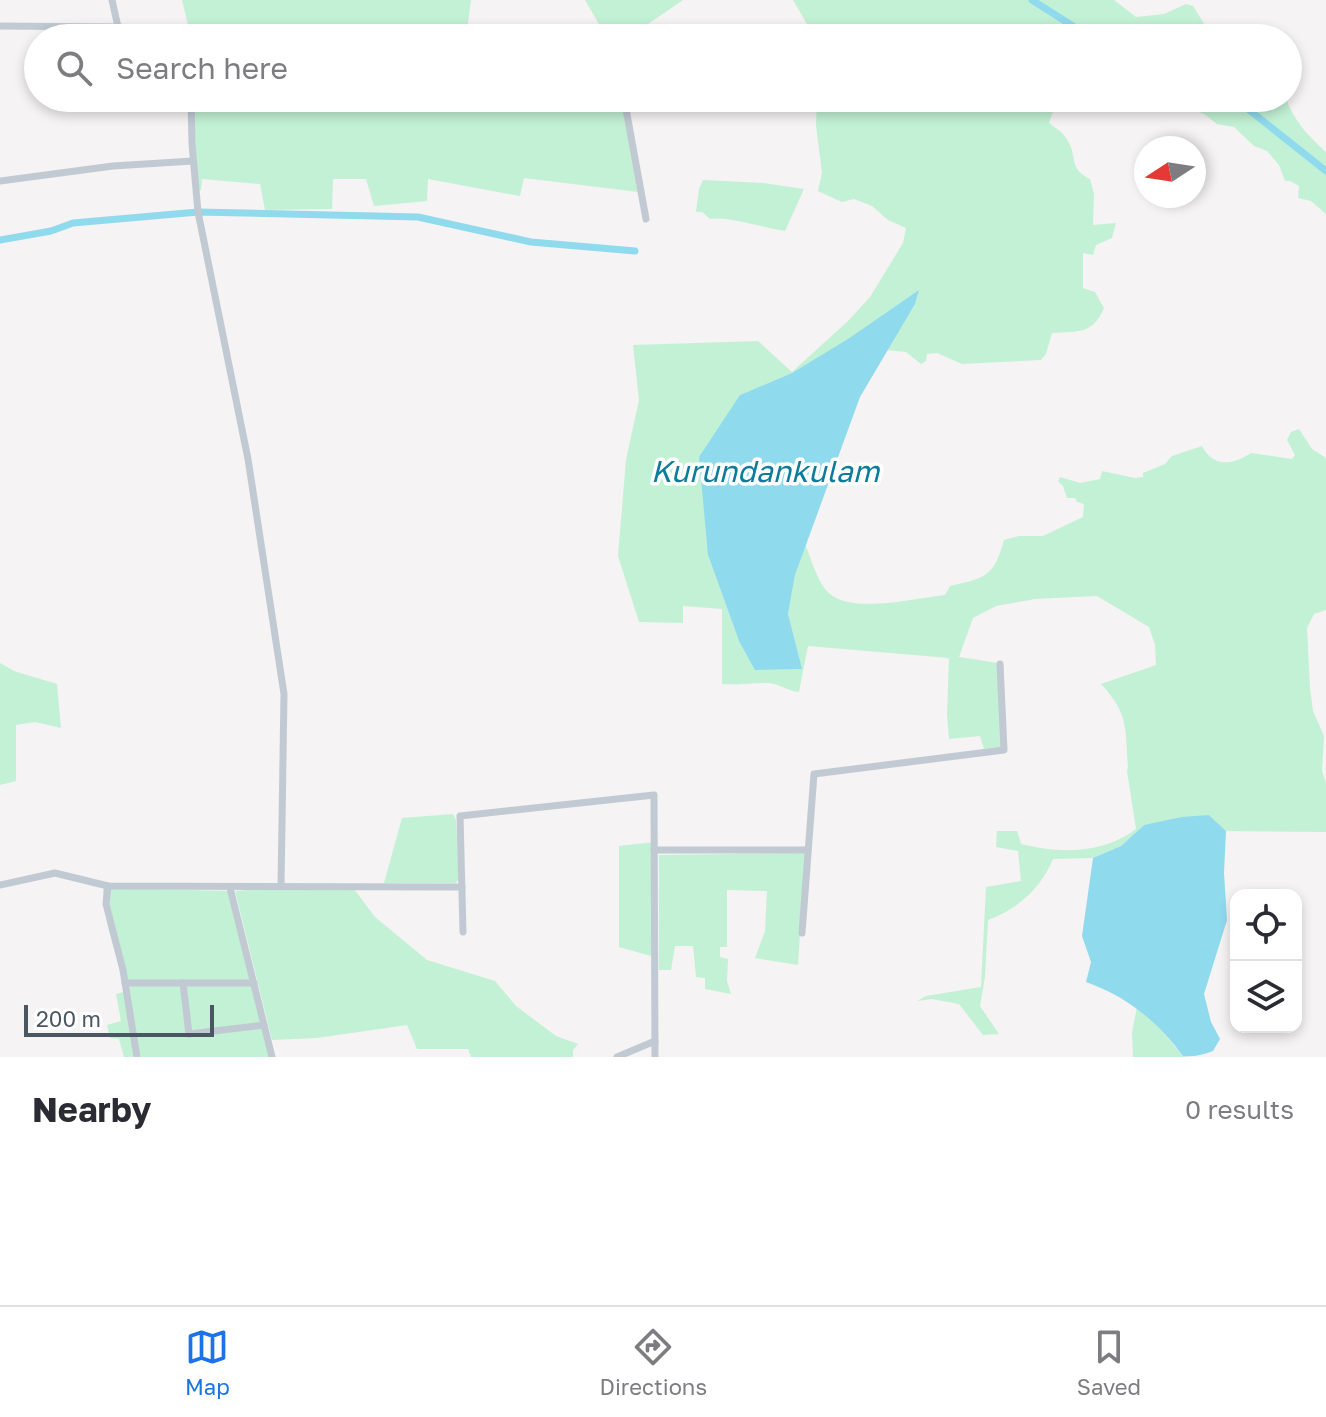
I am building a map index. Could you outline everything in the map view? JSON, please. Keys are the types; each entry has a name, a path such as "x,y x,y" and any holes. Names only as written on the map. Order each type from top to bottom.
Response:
{"street":[{"path":"112,0 117,24"},
{"path":"0,26 24,26"},
{"path":"191,112 198,212 248,459 284,694 281,886"},
{"path":"627,112 646,219"},
{"path":"0,181 113,166 193,161"},
{"path":"802,933 814,774 1004,750 1000,664"},
{"path":"463,932 460,816 654,795 655,1057"},
{"path":"654,850 808,850"},
{"path":"0,885 55,873 108,886 462,887"},
{"path":"108,886 106,904 125,983 137,1057"},
{"path":"230,888 272,1057"},
{"path":"125,983 254,983"},
{"path":"183,983 189,1034 264,1025"},
{"path":"617,1057 655,1041"}],"green space":[{"path":"182,0 471,0 468,24 188,24"},
{"path":"585,0 683,0 648,24 599,24"},
{"path":"793,0 1114,0 1136,17 1164,14 1186,4 1193,6 1204,24 807,24"},
{"path":"194,112 624,112 638,192 524,178 520,196 428,179 427,201 374,206 366,179 333,179 332,209 265,210 260,184 202,179 201,190 197,190"},
{"path":"816,112 1053,112 1049,123 1066,138 1076,167 1090,179 1094,194 1093,225 1116,223 1112,238 1096,245 1093,255 1083,253 1083,288 1095,292 1104,308 1095,323 1084,330 1052,333 1041,360 962,364 937,353 927,354 926,361 921,364 906,352 886,350 915,304 792,373 740,395 708,555 739,641 801,669 788,614 795,575 805,544 819,580 836,598 865,604 945,595 950,586 980,578 992,569 1004,540 1019,536 1043,536 1083,517 1084,504 1075,498 1067,498 1058,481 1060,477 1080,483 1100,479 1102,471 1143,477 1143,473 1165,464 1172,456 1202,446 1212,458 1224,462 1251,453 1292,459 1295,455 1287,440 1291,432 1299,429 1312,449 1326,458 1326,610 1314,614 1307,628 1313,711 1324,736 1322,771 1326,783 1326,832 1226,831 1209,815 1144,825 1121,846 1093,858 1053,859 1042,879 1027,896 1009,910 988,920 980,1006 999,1034 983,1035 959,1004 932,999 917,1001 926,996 981,987 986,887 1021,881 1018,851 996,847 997,831 1017,831 1021,844 1081,850 1110,843 1136,829 1127,771 1124,722 1117,704 1101,684 1156,665 1155,645 1149,627 1097,596 1035,599 996,606 973,618 959,657 998,663 1002,747 984,749 980,736 949,739 949,658 808,646 799,692 769,683 722,684 722,609 683,606 683,623 639,622 618,556 626,460 639,400 633,345 758,341 792,372 870,297 903,243 906,228 888,220 872,206 854,199 842,202 818,191 822,173"},
{"path":"1199,112 1292,112 1302,128 1326,152 1326,214 1311,201 1298,198 1299,186 1285,181 1279,165 1267,151 1254,146 1234,127 1217,124"},
{"path":"703,180 804,189 785,231 710,219 702,212 696,212"},
{"path":"0,663 14,671 57,684 61,728 35,722 16,725 16,781 0,785"},
{"path":"453,814 456,820 459,878 456,883 384,883 402,818"},
{"path":"654,842 651,956 619,947 619,846"},
{"path":"805,853 798,965 755,958 765,931 767,891 727,890 727,947 720,947 720,957 728,959 727,981 731,994 705,989 705,978 696,977 693,946 675,946 671,970 659,970 659,855"},
{"path":"103,888 228,891 270,1057 124,1057 119,1039 110,1038 107,1025 121,1021 116,994 124,992 105,914"},
{"path":"354,889 375,917 427,960 495,981 516,1006 556,1036 578,1044 573,1050 573,1057 471,1057 468,1049 417,1049 407,1025 317,1038 272,1040 235,891"},
{"path":"1137,1007 1183,1056 1188,1057 1133,1057 1132,1032"}],"water":[{"name":"Kurundankulam","path":"919,290 915,304 860,397 795,575 788,614 802,669 755,670 739,641 708,555 699,457 740,395 792,373"},
{"path":"1209,815 1226,831 1224,873 1227,920 1204,994 1211,1022 1220,1039 1213,1051 1183,1056 1163,1032 1140,1012 1115,995 1086,982 1091,962 1082,936 1093,858 1121,846 1144,825"}],"waterway":[{"path":"1032,0 1070,24"},
{"path":"1252,112 1326,171"},
{"path":"0,240 51,231 73,223 198,212 418,217 531,242 635,251"}]}
